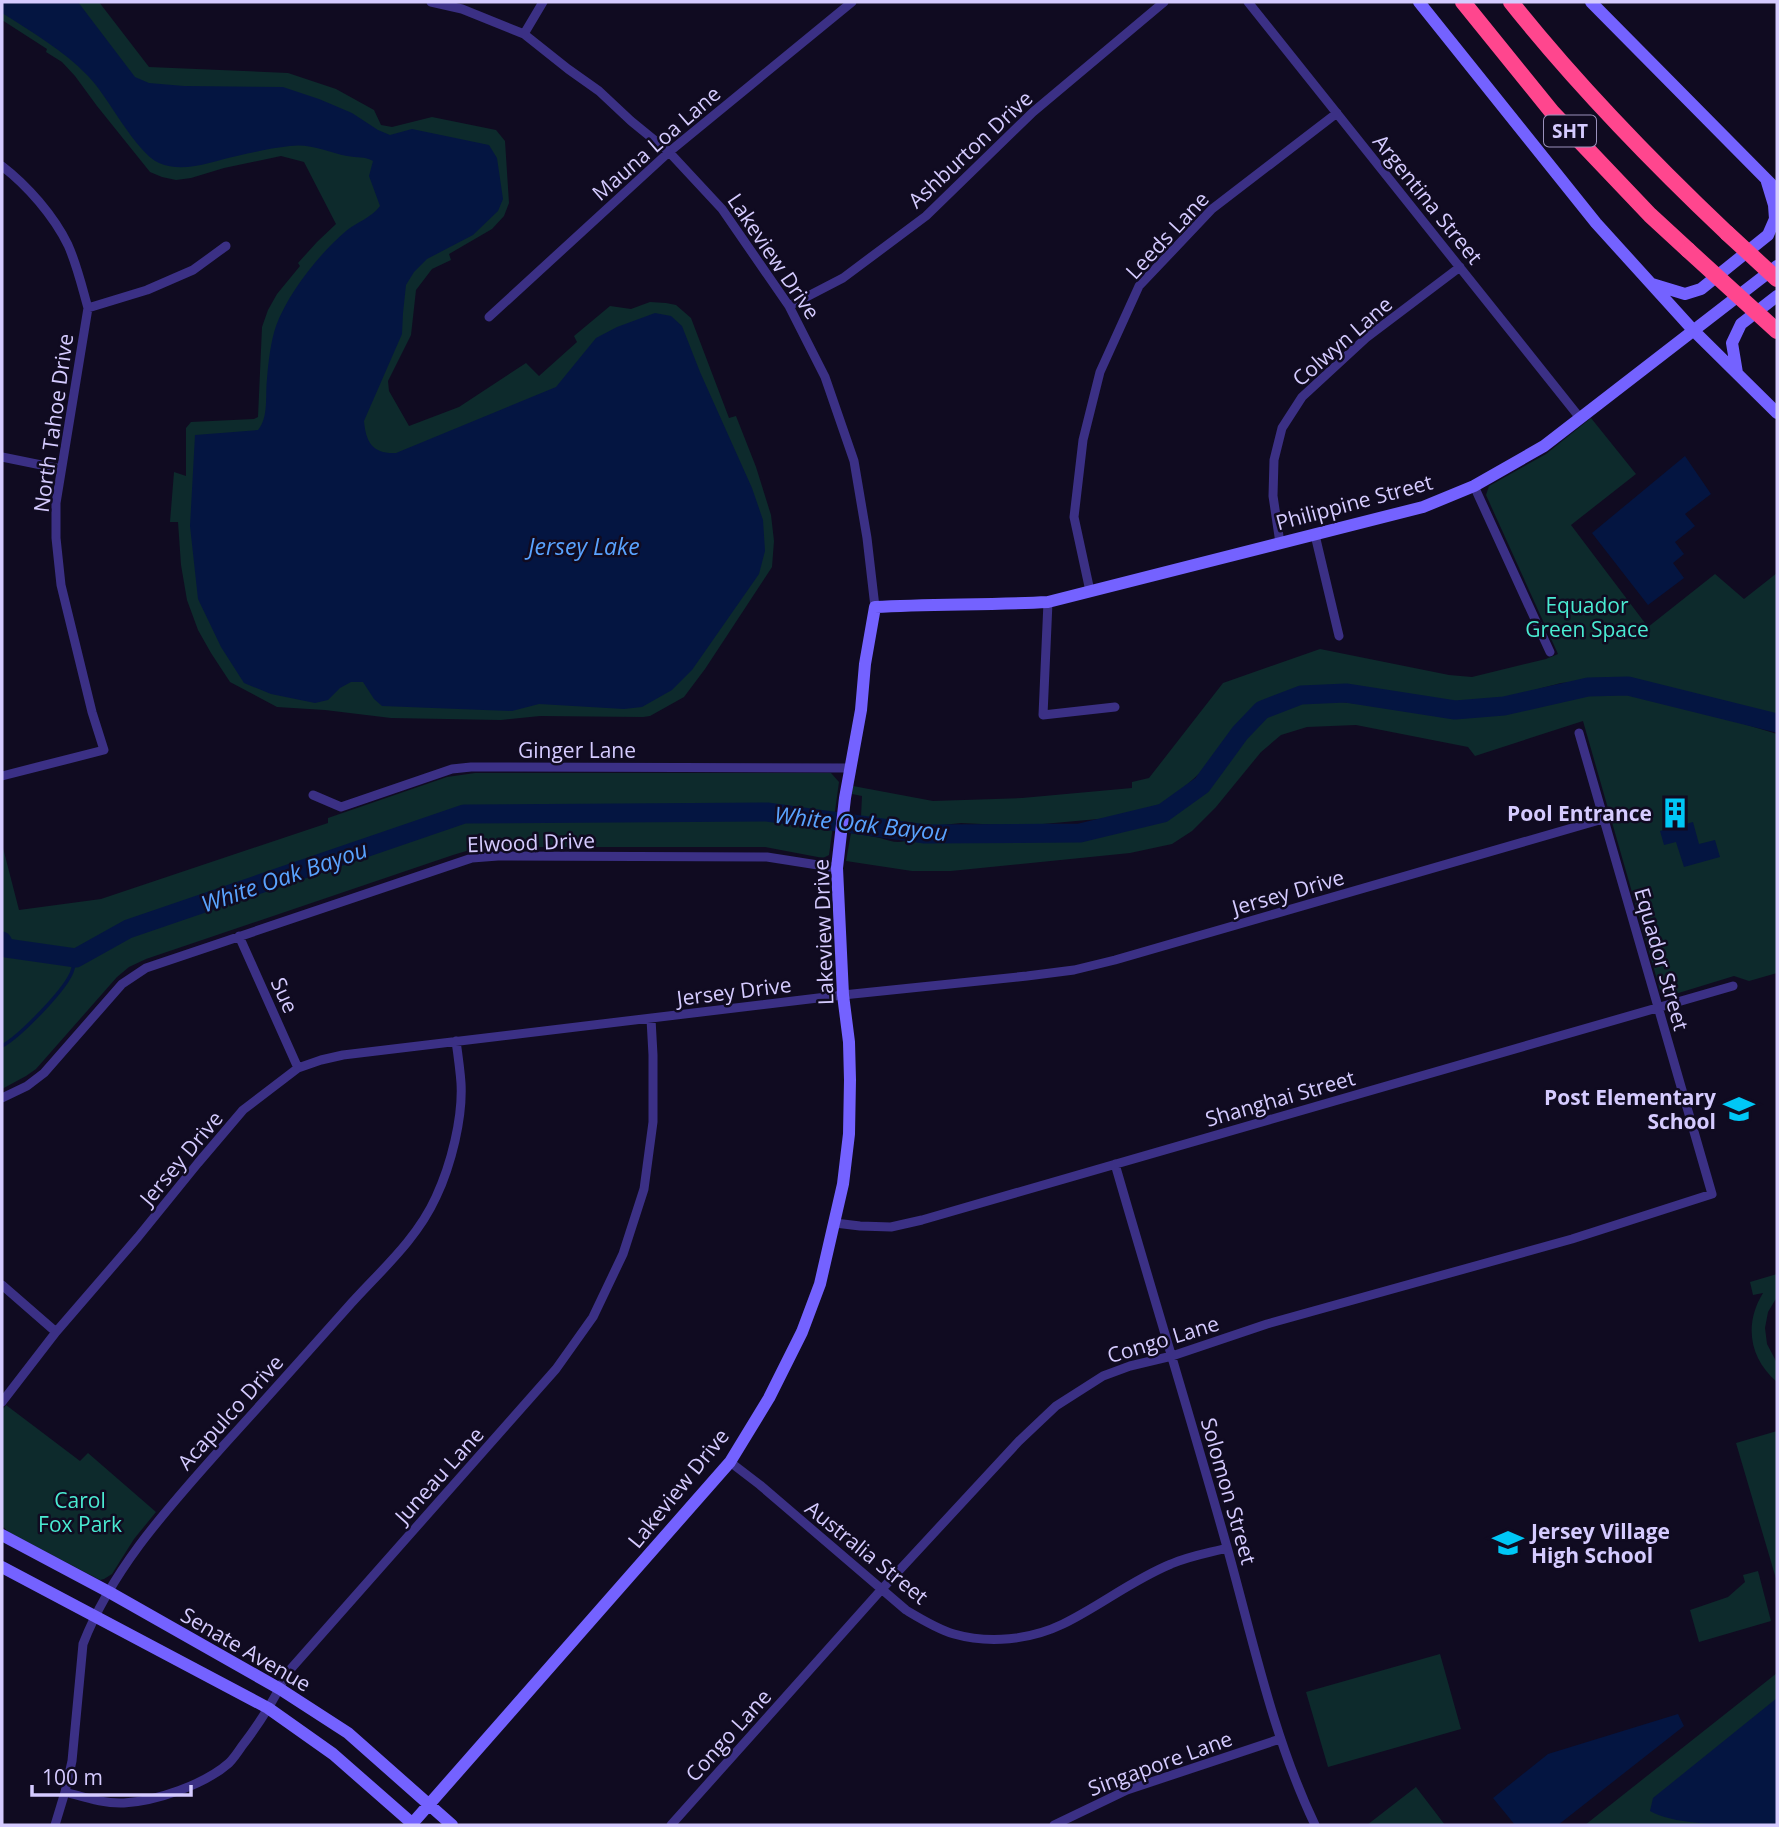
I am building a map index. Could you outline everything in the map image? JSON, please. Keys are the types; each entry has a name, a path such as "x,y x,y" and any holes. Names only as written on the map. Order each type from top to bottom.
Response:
{"highway":[{"name":"SHT","path":"1463,2 1552,112 1650,215 1777,331"},
{"name":"SHT","path":"1511,2 1617,124 1671,180 1777,279"}],"street":[{"name":"Lakeview Drive","path":"412,1825 730,1462 769,1398 802,1332 820,1284 835,1223 849,1134 849,1042 837,868 845,798 861,710 865,664 875,607 854,461 825,377 789,306 722,209 669,152 599,91 524,34 462,9 431,2"},
{"path":"524,34 543,2"},
{"name":"Mauna Loa Lane","path":"489,317 669,152 852,2"},
{"name":"Ashburton Drive","path":"789,306 843,278 926,216 1033,112 1164,2"},
{"name":"Argentina Street","path":"1248,2 1580,418"},
{"path":"1419,2 1588,214 1693,330 1777,413"},
{"path":"1591,2 1777,190"},
{"name":"Leeds Lane","path":"1090,591 1073,517 1083,440 1100,372 1139,286 1212,209 1337,113"},
{"name":"North Tahoe Drive","path":"2,166 41,203 67,244 88,308 56,503 56,538 61,584 104,750 2,776"},
{"path":"1652,284 1685,294 1701,289 1768,234 1775,219 1774,205 1766,180"},
{"path":"88,308 147,290 193,270 226,246"},
{"name":"Philippine Street","path":"875,607 1048,602 1423,507 1474,486 1544,446 1777,266"},
{"name":"Colwyn Lane","path":"1280,543 1273,496 1274,460 1282,428 1302,397 1366,338 1460,267"},
{"path":"1737,373 1732,343 1741,324 1777,296"},
{"path":"2,457 61,469"},
{"path":"1474,486 1550,653"},
{"path":"1315,536 1339,636"},
{"path":"1048,602 1043,715 1115,707"},
{"name":"Equador Street","path":"1579,733 1712,1194"},
{"name":"Ginger Lane","path":"313,795 341,807 452,769 471,767 850,768"},
{"name":"Jersey Drive","path":"2,1402 56,1332 243,1110 298,1068 321,1059 844,995 1074,970 1603,819"},
{"name":"Elwood Drive","path":"2,1098 27,1086 44,1073 122,984 146,968 472,858 767,857 837,868"},
{"name":"Sue","path":"239,936 298,1068"},
{"name":"Shanghai Street","path":"835,1223 891,1227 922,1220 1733,986"},
{"name":"Juneau Lane","path":"65,1792 95,1800 123,1803 172,1792 204,1781 230,1762 256,1728 288,1672 556,1369 593,1317 623,1254 644,1189 653,1122 651,1019"},
{"name":"Acapulco Drive","path":"55,1825 72,1761 83,1644 96,1617 135,1549 170,1506 404,1248 422,1222 436,1198 452,1155 461,1085 457,1041"},
{"name":"Solomon Street","path":"1115,1164 1280,1738 1315,1825"},
{"name":"Congo Lane","path":"671,1825 1018,1441 1056,1406 1103,1376 1267,1324 1572,1239 1712,1194"},
{"path":"2,1285 56,1332"},
{"name":"Australia Street","path":"730,1462 906,1610 931,1625 954,1634 987,1640 1014,1638 1062,1625 1169,1564 1227,1548"},
{"name":"Senate Avenue","path":"2,1535 280,1689 348,1733 452,1825"},
{"name":"Senate Avenue","path":"2,1567 268,1709 333,1754 412,1825"},
{"name":"Singapore Lane","path":"1054,1825 1127,1790 1280,1738"}],"green space":[{"name":"Jersey Lake","path":"2,2 99,2 149,67 288,73 336,89 374,110 381,125 392,127 432,117 496,130 505,141 509,203 504,216 492,229 449,254 451,260 432,269 416,290 411,335 388,381 389,391 409,426 459,407 526,363 539,376 577,342 574,336 610,306 631,309 650,302 666,303 676,305 691,318 729,418 736,416 756,467 771,515 774,541 772,567 684,697 650,716 643,717 540,716 501,720 391,718 277,707 230,682 198,630 187,600 178,522 170,522 174,472 186,476 186,428 191,422 258,417 262,327 268,310 277,294 300,266 298,263 336,224 304,162 281,156 176,180 150,172 62,62 2,20"},
{"name":"Equador Green Space","path":"1591,418 1636,474 1571,525 1648,627 1715,574 1744,599 1777,573 1777,720 1651,684 1618,678 1561,683 1488,702 1454,702 1352,685 1316,689 1265,703 1247,715 1214,760 1168,802 1120,817 1021,826 961,823 924,827 861,817 862,796 852,794 853,786 933,801 1022,798 1132,788 1132,782 1149,778 1223,683 1320,649 1449,675 1472,677 1558,654 1486,495 1489,486 1546,454"},
{"path":"1596,692 1629,694 1675,703 1777,734 1777,973 1749,981 1734,976 1672,995 1660,990 1583,721 1475,756 1468,747 1356,725 1307,727 1281,735 1261,752 1216,807 1192,831 1172,844 1130,853 951,871 912,871 846,861 851,833 897,842 913,837 990,842 1058,840 1122,830 1170,818 1199,797 1217,779 1245,735 1265,718 1296,705 1322,700 1474,716 1502,714"},
{"path":"475,773 831,773 839,782 829,855 823,858 765,847 473,849 146,959 129,967 117,977 36,1069 2,1089 2,844 19,910 101,899 328,823 328,818 447,777"},
{"path":"1777,1274 1777,1297 1768,1312 1765,1328 1767,1344 1777,1363 1777,1382 1760,1362 1752,1340 1753,1317 1763,1293 1753,1295 1750,1282"},
{"name":"Carol Fox Park","path":"6,1405 80,1461 88,1453 156,1512 134,1539 112,1574 104,1579 100,1580 10,1533 2,1526 2,1410"},
{"path":"1777,1431 1777,1582 1736,1443"},
{"path":"1758,1571 1771,1621 1699,1642 1690,1610 1728,1597 1745,1582 1743,1575"},
{"path":"1440,1654 1461,1729 1328,1767 1306,1692"},
{"path":"1777,1673 1777,1825 1585,1825"},
{"path":"1416,1787 1445,1825 1367,1825"}],"water":[{"name":"Jersey Lake","path":"2,2 78,2 135,77 149,83 283,87 352,113 390,135 412,129 489,145 497,158 503,199 498,211 473,235 427,259 406,285 402,334 364,421 369,441 382,452 396,453 556,387 596,338 617,327 655,313 671,316 682,326 752,488 763,520 765,551 759,574 692,670 672,690 642,707 624,709 539,704 512,711 382,706 363,682 351,682 328,700 315,703 271,694 244,683 221,647 198,599 190,526 195,435 258,430 265,412 270,352 281,313 326,250 380,206 369,176 373,161 297,145 188,167 159,163 131,136 88,76 58,50 2,13"},
{"path":"1685,456 1711,494 1685,514 1695,526 1675,542 1684,554 1673,563 1684,578 1648,605 1592,533"},
{"path":"1693,822 1699,844 1715,840 1720,857 1684,867 1676,842 1664,845 1660,831"},
{"path":"1777,1698 1777,1825 1693,1822 1650,1811 1653,1798"},
{"path":"1678,1714 1684,1726 1558,1825 1515,1825 1493,1798 1548,1754"}],"waterway":[{"name":"White Oak Bayou","path":"2,941 6,948 76,958 128,929 464,814 767,812 925,834 1080,833 1163,813 1202,785 1240,733 1262,710 1301,695 1346,693 1455,710 1504,706 1588,687 1628,686 1777,723"},
{"path":"2,1046 50,1003 71,974 76,958"}],"place":[{"name":"Pool Entrance","path":"1675,813"},
{"name":"Post Elementary School","path":"1739,1109"},
{"name":"Jersey Village High School","path":"1508,1543"}]}
